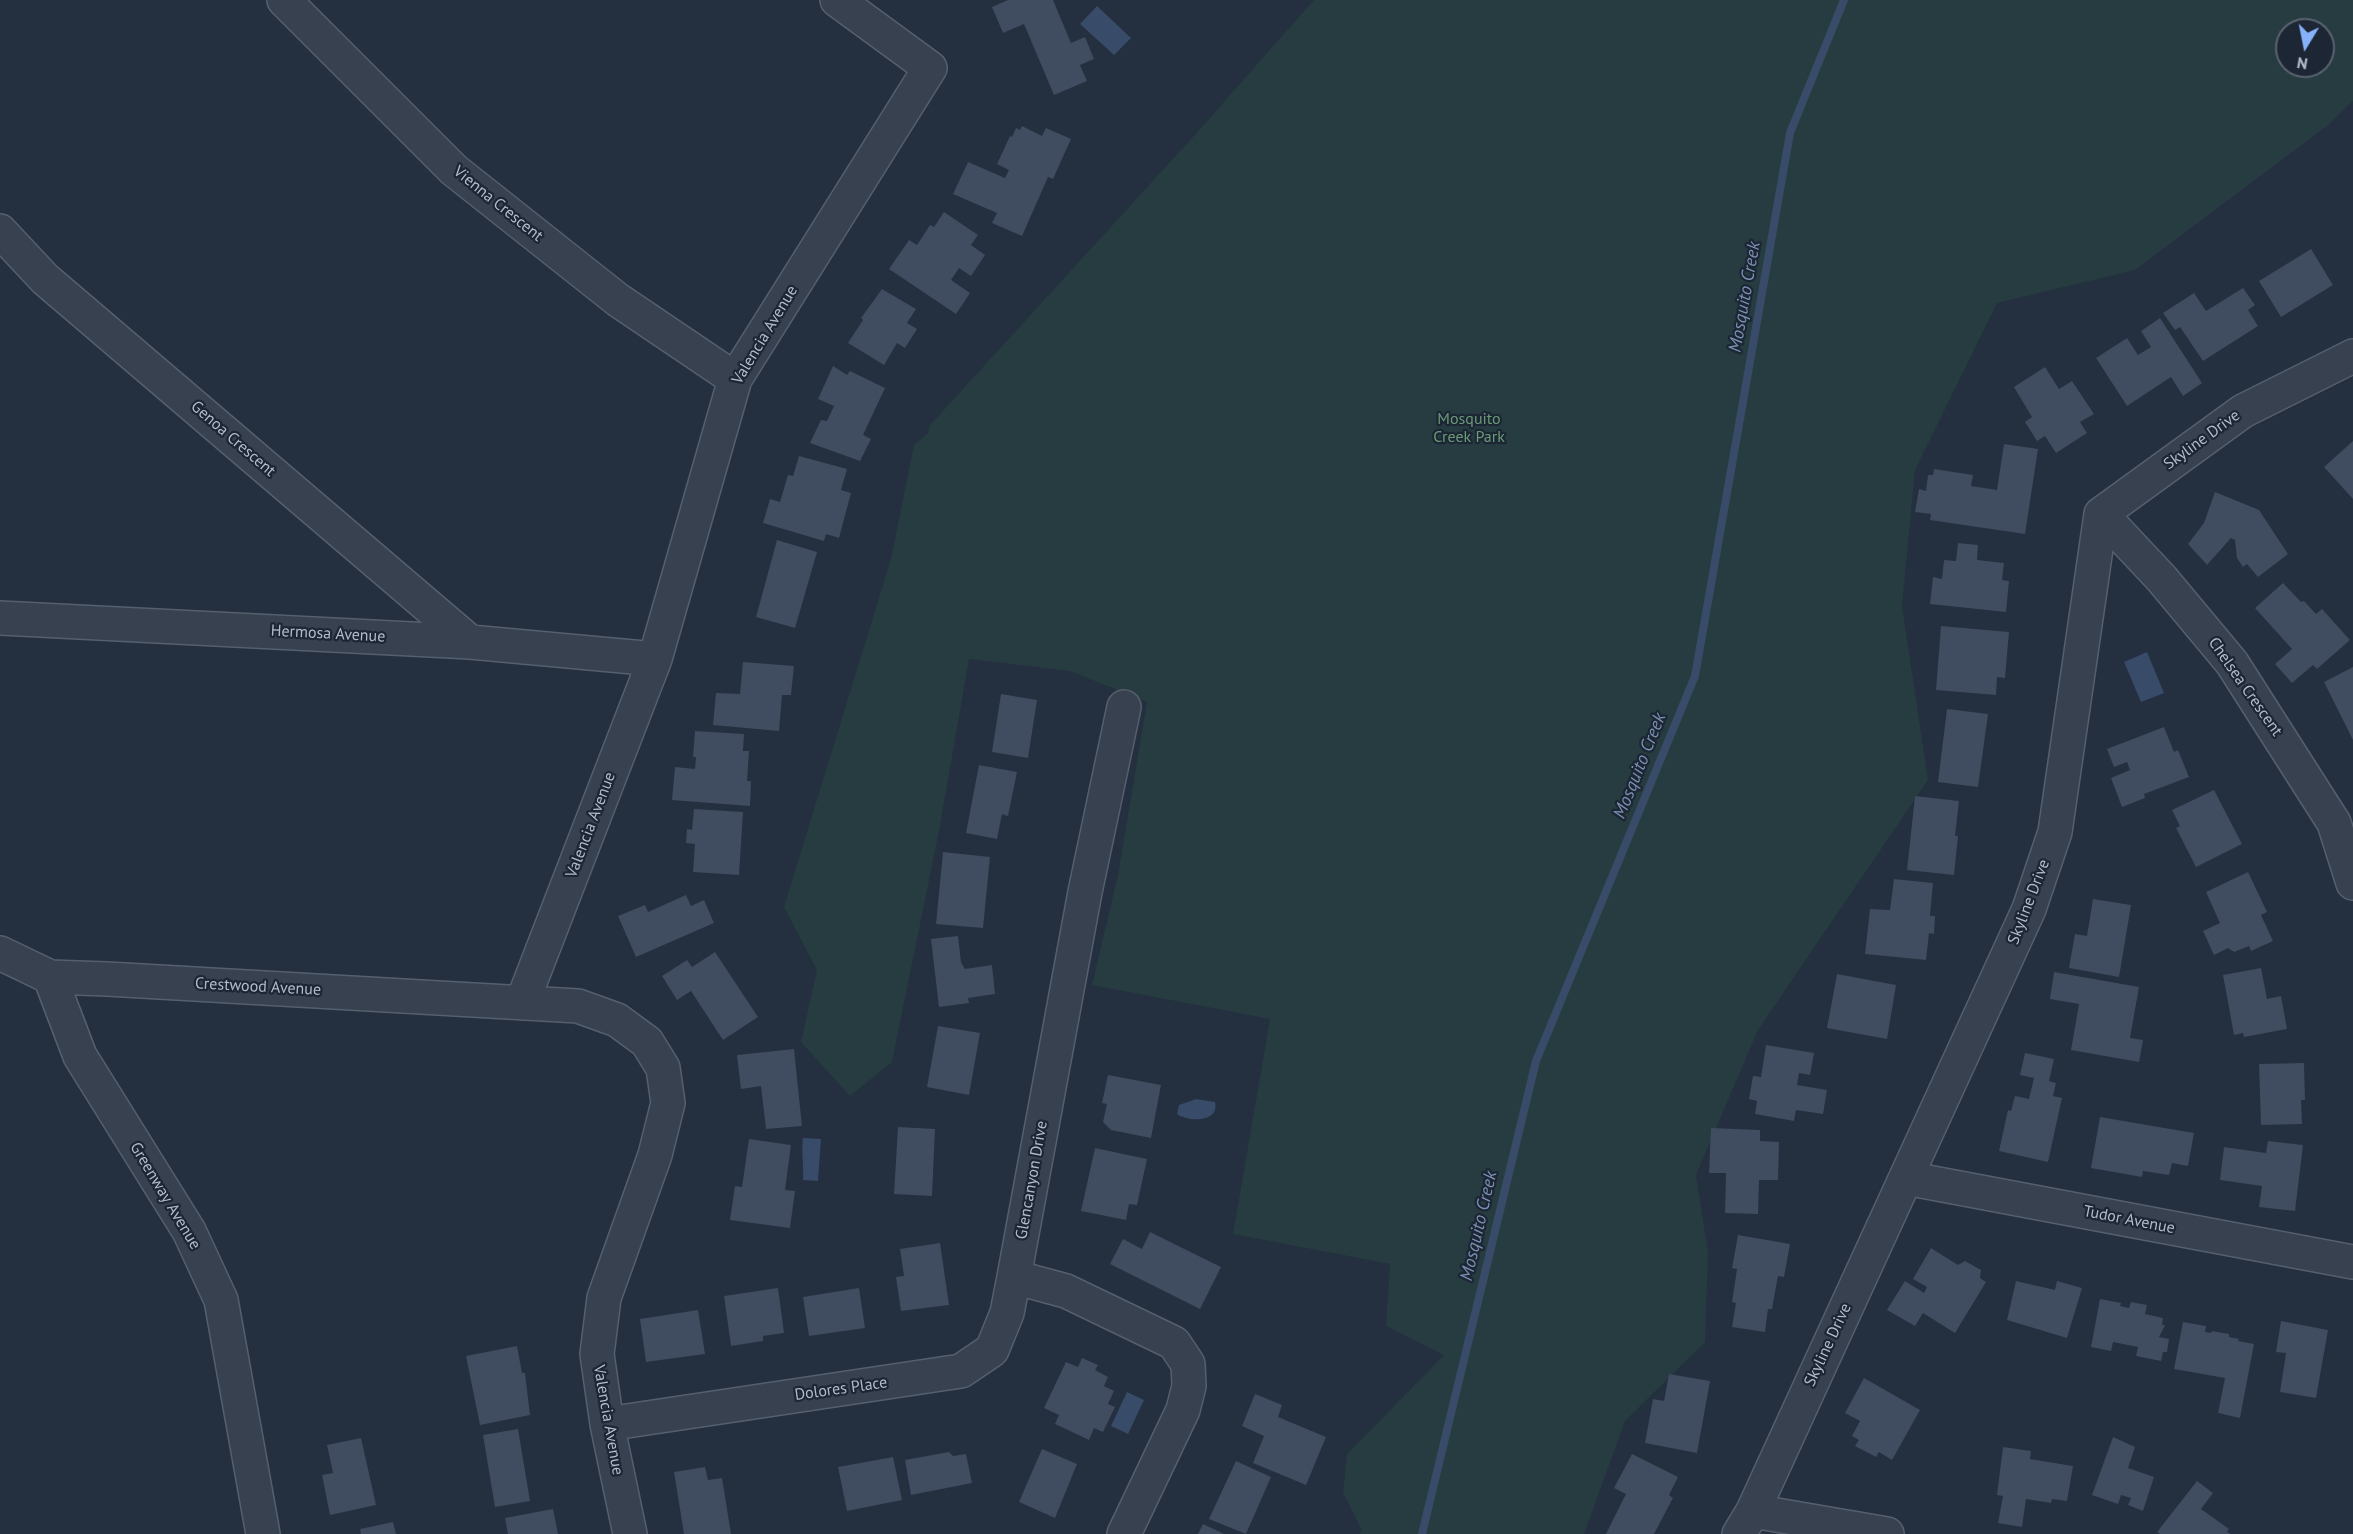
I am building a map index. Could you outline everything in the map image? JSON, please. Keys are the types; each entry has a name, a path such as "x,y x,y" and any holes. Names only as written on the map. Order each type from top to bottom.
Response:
{"street":[{"name":"Vienna Crescent","path":"284,0 454,170 618,300 735,379"},
{"name":"Valencia Avenue","path":"630,1534 607,1424 597,1354 604,1298 658,1145 668,1103 663,1068 647,1042 617,1020 578,1006 522,1003 656,659 735,379 930,68 837,0"},
{"name":"Genoa Crescent","path":"0,231 45,279 470,642"},
{"name":"Skyline Drive","path":"1746,1522 2029,909 2055,832 2101,514 2243,411 2353,356"},
{"name":"Chelsea Crescent","path":"2101,514 2162,579 2232,663 2334,823 2353,883"},
{"name":"Hermosa Avenue","path":"0,618 470,642 656,659"},
{"name":"Glencanyon Drive","path":"1014,1277 1085,892 1124,707"},
{"name":"Crestwood Avenue","path":"0,952 50,977 522,1003"},
{"name":"Greenway Avenue","path":"50,977 80,1056 189,1231 221,1300 263,1534"},
{"name":"Tudor Avenue","path":"1906,1178 2353,1262"},
{"name":"Dolores Place","path":"607,1424 961,1371 992,1350 1007,1313 1014,1277"},
{"path":"1014,1277 1066,1291 1174,1343 1188,1364 1189,1386 1184,1410 1124,1534"},
{"path":"1746,1522 1887,1534"}],"green space":[{"name":"Mosquito Creek Park","path":"1314,0 2353,0 2353,101 2327,126 2135,270 1997,303 1915,470 1902,606 1928,780 1758,1030 1696,1175 1708,1252 1705,1342 1625,1421 1584,1534 1359,1534 1362,1531 1343,1492 1347,1454 1444,1355 1386,1326 1390,1264 1233,1234 1270,1019 1092,985 1118,875 1147,702 1070,671 969,659 939,831 892,1062 850,1096 801,1042 817,970 784,907 891,559 914,445 928,433 930,425 1192,138"}],"water":[{"path":"1097,6 1131,38 1114,55 1080,24"},
{"path":"2147,652 2164,693 2141,702 2124,662"},
{"path":"1196,1099 1215,1102 1213,1114 1202,1119 1195,1119 1177,1114 1179,1105"},
{"path":"803,1138 821,1139 818,1181 803,1180"},
{"path":"1127,1392 1144,1400 1128,1434 1111,1426"}],"building":[{"path":"1008,0 1053,0 1071,43 1085,37 1094,59 1080,65 1087,81 1054,95 1024,24 1003,33 992,7"},
{"path":"1022,126 1042,136 1046,128 1071,139 1053,179 1048,177 1022,236 992,223 997,213 953,194 968,162 1005,178 1009,170 997,164 1010,136 1012,137 1016,128 1020,130"},
{"path":"944,212 978,235 971,245 985,255 971,276 959,268 951,280 970,293 956,314 889,269 909,240 917,245 930,225 934,227"},
{"path":"2311,249 2333,285 2281,317 2259,281"},
{"path":"2243,288 2255,305 2248,310 2258,326 2203,361 2180,327 2175,330 2163,313 2194,293 2206,311"},
{"path":"882,289 916,309 907,323 917,329 905,348 897,343 884,365 848,343 863,320 861,318"},
{"path":"2160,318 2202,383 2183,396 2171,377 2127,406 2096,358 2127,338 2138,355 2151,347 2141,331"},
{"path":"833,366 847,375 850,371 885,388 863,435 871,439 860,461 810,443 821,420 827,421 834,406 818,399"},
{"path":"2045,367 2059,389 2072,381 2094,414 2080,422 2087,433 2056,453 2045,436 2037,441 2025,422 2032,417 2014,387"},
{"path":"2353,441 2353,499 2324,467"},
{"path":"2004,444 2038,449 2025,534 1930,520 1931,514 1915,512 1919,489 1926,491 1928,475 1933,475 1934,469 1973,475 1971,486 1997,490"},
{"path":"799,456 847,469 841,490 851,493 839,538 826,534 824,541 763,523 770,499 780,502 788,475 793,476"},
{"path":"2215,492 2259,510 2288,554 2258,577 2247,564 2243,567 2237,558 2235,540 2231,538 2207,565 2188,544 2204,523"},
{"path":"777,540 817,552 795,628 756,617"},
{"path":"1958,543 1978,545 1977,560 2004,563 2002,580 2009,581 2006,612 1930,604 1933,577 1942,579 1944,560 1956,561"},
{"path":"2283,583 2316,614 2322,609 2350,640 2317,669 2313,665 2292,683 2275,664 2292,649 2255,608"},
{"path":"1941,626 2009,632 2005,678 1997,677 1996,695 1936,690"},
{"path":"743,662 794,666 791,695 782,695 779,731 713,725 716,693 740,694"},
{"path":"2353,667 2353,740 2324,682"},
{"path":"1001,694 1037,700 1028,758 992,752"},
{"path":"1947,709 1988,714 1978,787 1938,782"},
{"path":"2164,727 2174,752 2178,750 2189,777 2144,794 2145,798 2122,807 2111,778 2130,770 2127,762 2114,767 2107,749"},
{"path":"695,731 744,734 743,751 749,751 747,781 751,781 750,806 672,800 675,767 695,769 696,757 693,757"},
{"path":"979,765 1017,772 1008,816 1002,814 997,839 966,833"},
{"path":"2214,790 2242,844 2196,867 2176,828 2180,826 2172,810"},
{"path":"1915,796 1959,801 1954,875 1907,870"},
{"path":"694,809 743,812 739,875 693,872 695,844 686,843 687,829 692,830"},
{"path":"943,852 990,857 983,928 936,924"},
{"path":"2248,872 2267,912 2261,915 2273,941 2251,951 2249,946 2234,952 2228,948 2214,955 2203,931 2220,923 2206,892"},
{"path":"1894,879 1933,883 1930,916 1935,916 1934,934 1929,933 1926,960 1865,954 1870,909 1890,910"},
{"path":"686,895 691,906 704,900 714,923 636,957 618,916 645,905 648,912"},
{"path":"2093,899 2131,905 2119,977 2069,968 2075,934 2087,936"},
{"path":"958,936 961,962 965,969 992,965 995,994 968,998 969,1003 939,1007 931,939"},
{"path":"715,952 758,1017 723,1040 691,991 677,1000 662,976 687,960 692,967"},
{"path":"2261,968 2267,999 2281,996 2287,1029 2244,1037 2243,1033 2234,1035 2223,975"},
{"path":"2054,972 2139,987 2130,1038 2143,1040 2139,1062 2071,1050 2079,1004 2050,999"},
{"path":"1837,974 1896,985 1887,1039 1827,1028"},
{"path":"938,1026 980,1033 969,1095 927,1087"},
{"path":"1766,1045 1814,1053 1810,1075 1799,1073 1797,1085 1827,1090 1823,1114 1796,1110 1794,1121 1755,1114 1757,1101 1749,1099 1753,1076 1761,1077"},
{"path":"794,1049 802,1126 766,1129 761,1086 741,1089 737,1055"},
{"path":"2025,1053 2054,1059 2049,1081 2056,1083 2053,1096 2062,1098 2048,1162 1999,1151 2008,1110 2011,1111 2015,1096 2029,1099 2034,1078 2020,1075"},
{"path":"2304,1063 2305,1100 2301,1100 2302,1124 2261,1125 2259,1064"},
{"path":"1108,1075 1161,1085 1151,1138 1111,1130 1103,1122 1107,1104 1102,1103"},
{"path":"2100,1117 2194,1133 2188,1166 2172,1163 2169,1175 2143,1171 2142,1177 2091,1168"},
{"path":"898,1127 935,1129 932,1196 894,1194"},
{"path":"1711,1128 1760,1130 1760,1141 1779,1142 1778,1180 1759,1180 1758,1214 1725,1213 1726,1173 1709,1173"},
{"path":"749,1139 791,1145 785,1190 795,1191 790,1228 730,1220 735,1186 742,1187"},
{"path":"2268,1141 2303,1145 2295,1211 2259,1207 2262,1186 2220,1180 2224,1147 2266,1153"},
{"path":"1095,1148 1147,1159 1137,1205 1129,1204 1126,1220 1081,1211"},
{"path":"1150,1232 1221,1267 1200,1309 1110,1264 1123,1239 1142,1249"},
{"path":"1738,1235 1790,1244 1784,1277 1778,1276 1772,1309 1768,1309 1765,1332 1732,1327 1736,1303 1732,1302 1737,1269 1732,1268"},
{"path":"940,1243 949,1305 901,1311 896,1277 904,1276 900,1249"},
{"path":"1931,1248 1958,1265 1965,1261 1981,1270 1980,1278 1986,1282 1955,1333 1923,1313 1915,1326 1887,1310 1905,1281 1924,1293 1927,1287 1913,1279"},
{"path":"2016,1281 2055,1290 2057,1281 2082,1288 2067,1338 2007,1320"},
{"path":"778,1288 784,1333 763,1336 763,1341 731,1346 724,1296"},
{"path":"859,1288 865,1328 809,1336 803,1297"},
{"path":"2100,1299 2121,1303 2120,1306 2129,1308 2131,1302 2147,1305 2145,1314 2163,1318 2162,1325 2165,1325 2159,1337 2169,1339 2167,1352 2163,1352 2161,1361 2136,1356 2138,1347 2113,1342 2111,1351 2091,1347"},
{"path":"698,1310 705,1354 646,1362 640,1319"},
{"path":"2281,1321 2328,1330 2316,1398 2280,1392 2286,1353 2276,1352"},
{"path":"2183,1322 2206,1326 2205,1332 2229,1334 2229,1337 2239,1339 2238,1341 2254,1344 2240,1418 2218,1413 2225,1378 2174,1369"},
{"path":"517,1346 522,1373 525,1373 530,1415 480,1425 466,1356"},
{"path":"1082,1358 1098,1365 1095,1370 1108,1377 1104,1386 1114,1391 1108,1404 1115,1407 1103,1432 1094,1428 1089,1440 1055,1424 1059,1415 1044,1408 1066,1362 1078,1367"},
{"path":"1669,1374 1710,1381 1697,1453 1645,1443 1653,1399 1664,1401"},
{"path":"1864,1378 1920,1410 1892,1460 1879,1452 1876,1457 1855,1446 1859,1440 1852,1436 1860,1421 1845,1413"},
{"path":"1255,1394 1282,1405 1278,1417 1326,1437 1306,1485 1253,1463 1264,1436 1242,1426"},
{"path":"518,1429 530,1501 495,1507 483,1435"},
{"path":"2113,1437 2135,1447 2128,1468 2154,1477 2143,1511 2128,1505 2131,1498 2121,1495 2118,1504 2092,1495"},
{"path":"361,1438 376,1505 330,1515 322,1475 333,1473 327,1445"},
{"path":"2003,1447 2031,1451 2030,1459 2073,1466 2067,1501 2052,1499 2051,1503 2026,1499 2022,1527 1998,1523 2003,1496 1997,1495"},
{"path":"1042,1449 1077,1464 1055,1518 1019,1502"},
{"path":"949,1452 953,1456 966,1454 972,1483 911,1495 905,1460"},
{"path":"1632,1454 1678,1477 1669,1495 1673,1498 1654,1534 1606,1534 1626,1494 1614,1488"},
{"path":"893,1457 902,1500 847,1511 838,1467"},
{"path":"1236,1461 1271,1477 1246,1534 1209,1519"},
{"path":"705,1467 708,1480 722,1478 731,1534 684,1534 674,1472"},
{"path":"2197,1481 2213,1493 2201,1509 2229,1529 2227,1532 2231,1534 2160,1534 2157,1532"},
{"path":"553,1509 558,1534 508,1534 505,1518"},
{"path":"393,1522 396,1534 361,1534 360,1529"},
{"path":"1203,1524 1224,1534 1198,1534"}],"waterway":[{"name":"Mosquito Creek","path":"1422,1534 1536,1061 1695,676 1790,133 1844,0"}]}
